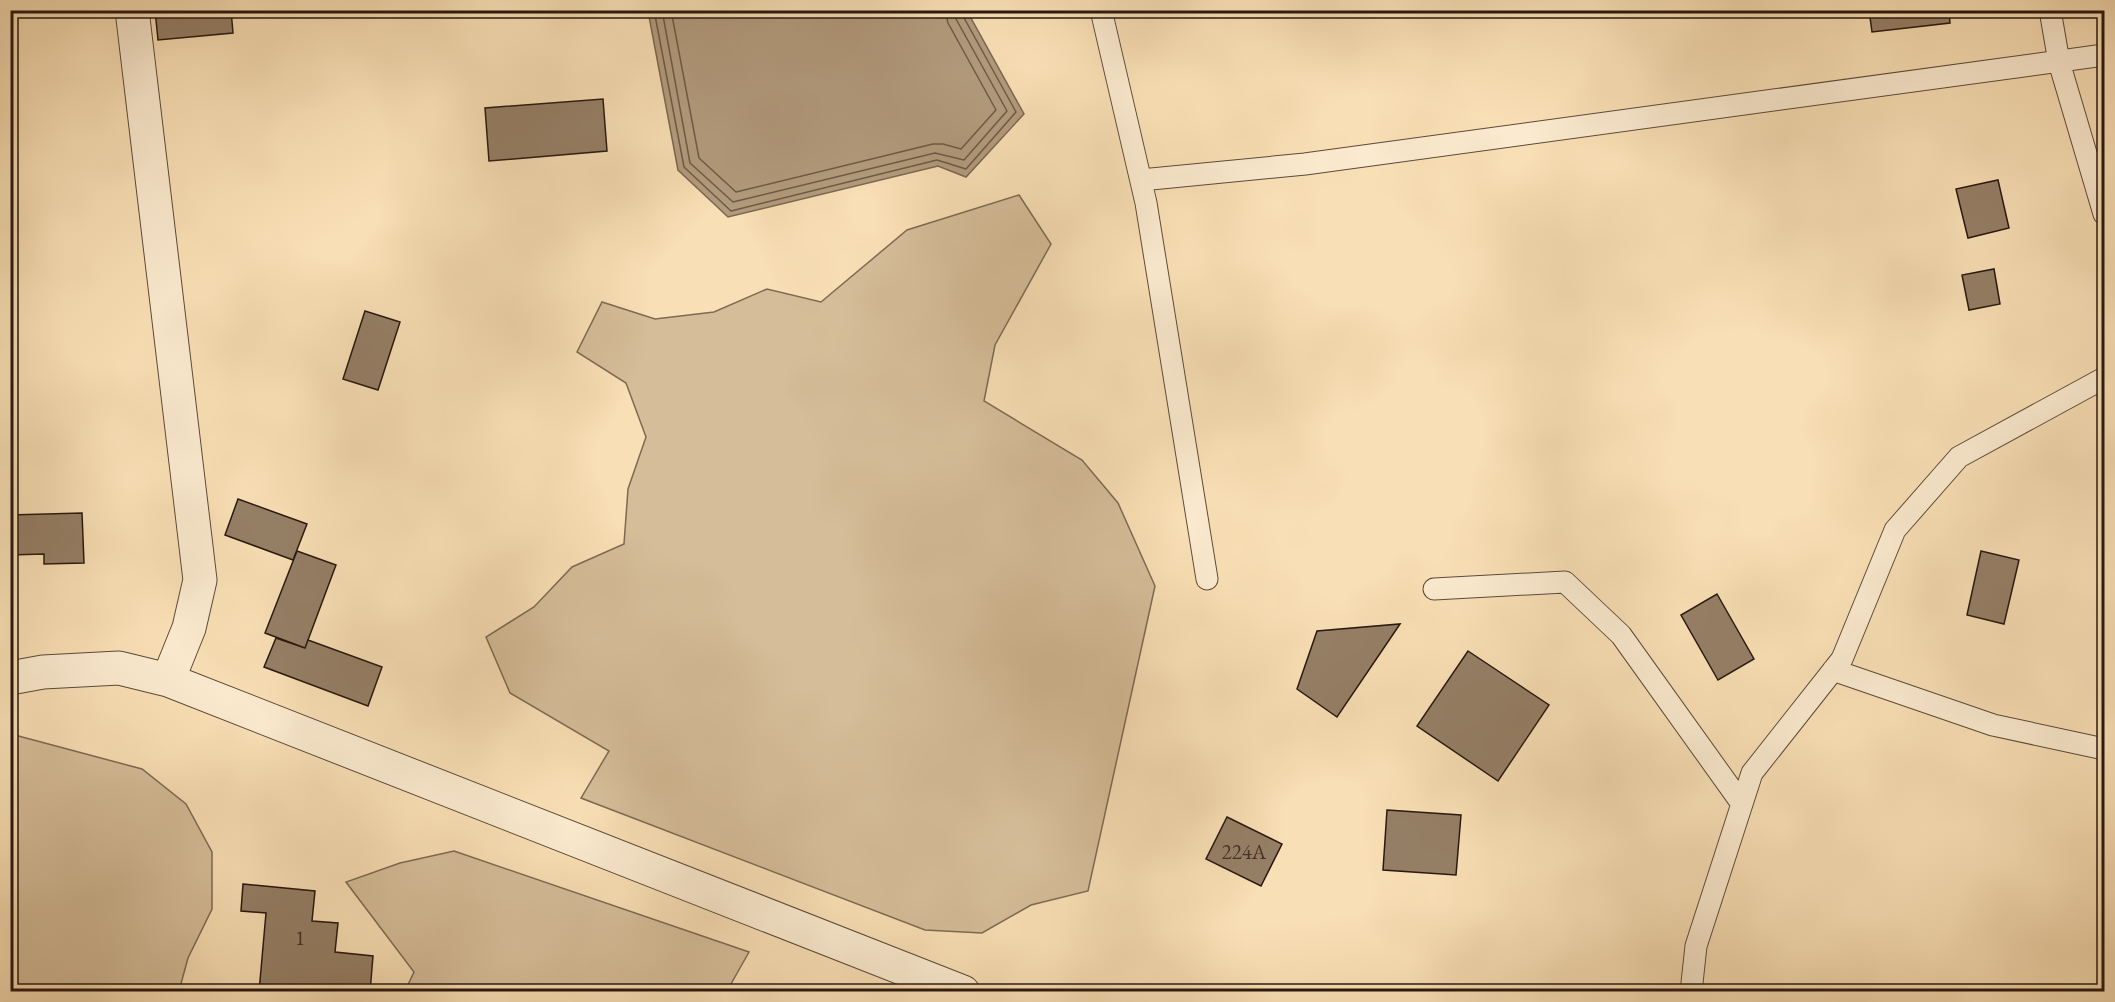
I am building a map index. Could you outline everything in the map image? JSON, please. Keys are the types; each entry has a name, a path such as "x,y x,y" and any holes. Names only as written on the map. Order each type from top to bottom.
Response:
{"street":[{"path":"132,10 200,580 189,628 168,680"},
{"path":"10,678 43,672 119,668 168,680 963,992"}],"lane":[{"path":"1101,10 1146,203 1207,579"},
{"path":"2049,10 2059,62 2104,213"},
{"path":"1141,180 1305,164 2104,55"},
{"path":"1691,992 1696,946 1752,773 1842,659 1895,530 1959,457 2104,378"},
{"path":"1434,589 1565,582 1621,635 1742,804"},
{"path":"1833,670 1993,725 2104,749"}],"shaded area":[{"path":"1019,195 1051,244 995,345 984,401 1082,460 1118,503 1155,586 1088,891 1031,905 982,933 925,930 581,798 609,751 510,693 486,637 534,607 572,567 624,544 628,489 646,437 626,383 577,352 602,302 655,319 714,312 767,289 821,302 907,230"},
{"path":"11,734 142,769 186,804 212,852 212,909 188,958 179,991 11,991"},
{"path":"454,851 749,952 727,991 405,991 414,972 346,882 400,863"}],"water":[{"path":"648,11 967,11 1024,114 966,177 938,166 728,217 678,170"}],"building":[{"path":"155,10 231,10 233,33 158,40"},
{"path":"1869,10 1949,10 1950,23 1872,32"},
{"path":"603,99 607,151 489,161 485,108"},
{"path":"1998,180 2009,228 1968,238 1956,189"},
{"path":"1994,269 2000,304 1969,310 1962,275"},
{"path":"365,311 400,322 378,390 343,379"},
{"path":"238,499 307,524 293,560 225,535"},
{"path":"82,513 84,563 44,564 44,554 10,555 10,515"},
{"path":"297,551 336,565 305,648 265,633"},
{"path":"1981,551 2019,560 2004,624 1967,615"},
{"path":"1717,594 1754,659 1718,680 1681,615"},
{"path":"1400,624 1337,717 1297,689 1317,631"},
{"path":"276,638 305,648 308,640 382,667 368,706 264,667"},
{"path":"1468,651 1549,705 1498,781 1417,726"},
{"path":"1387,810 1461,815 1456,875 1383,870"},
{"path":"1227,817 1282,844 1261,886 1206,859"},
{"path":"243,884 315,891 312,921 338,923 335,952 373,956 370,992 331,990 331,992 259,992 266,913 241,911"}]}
